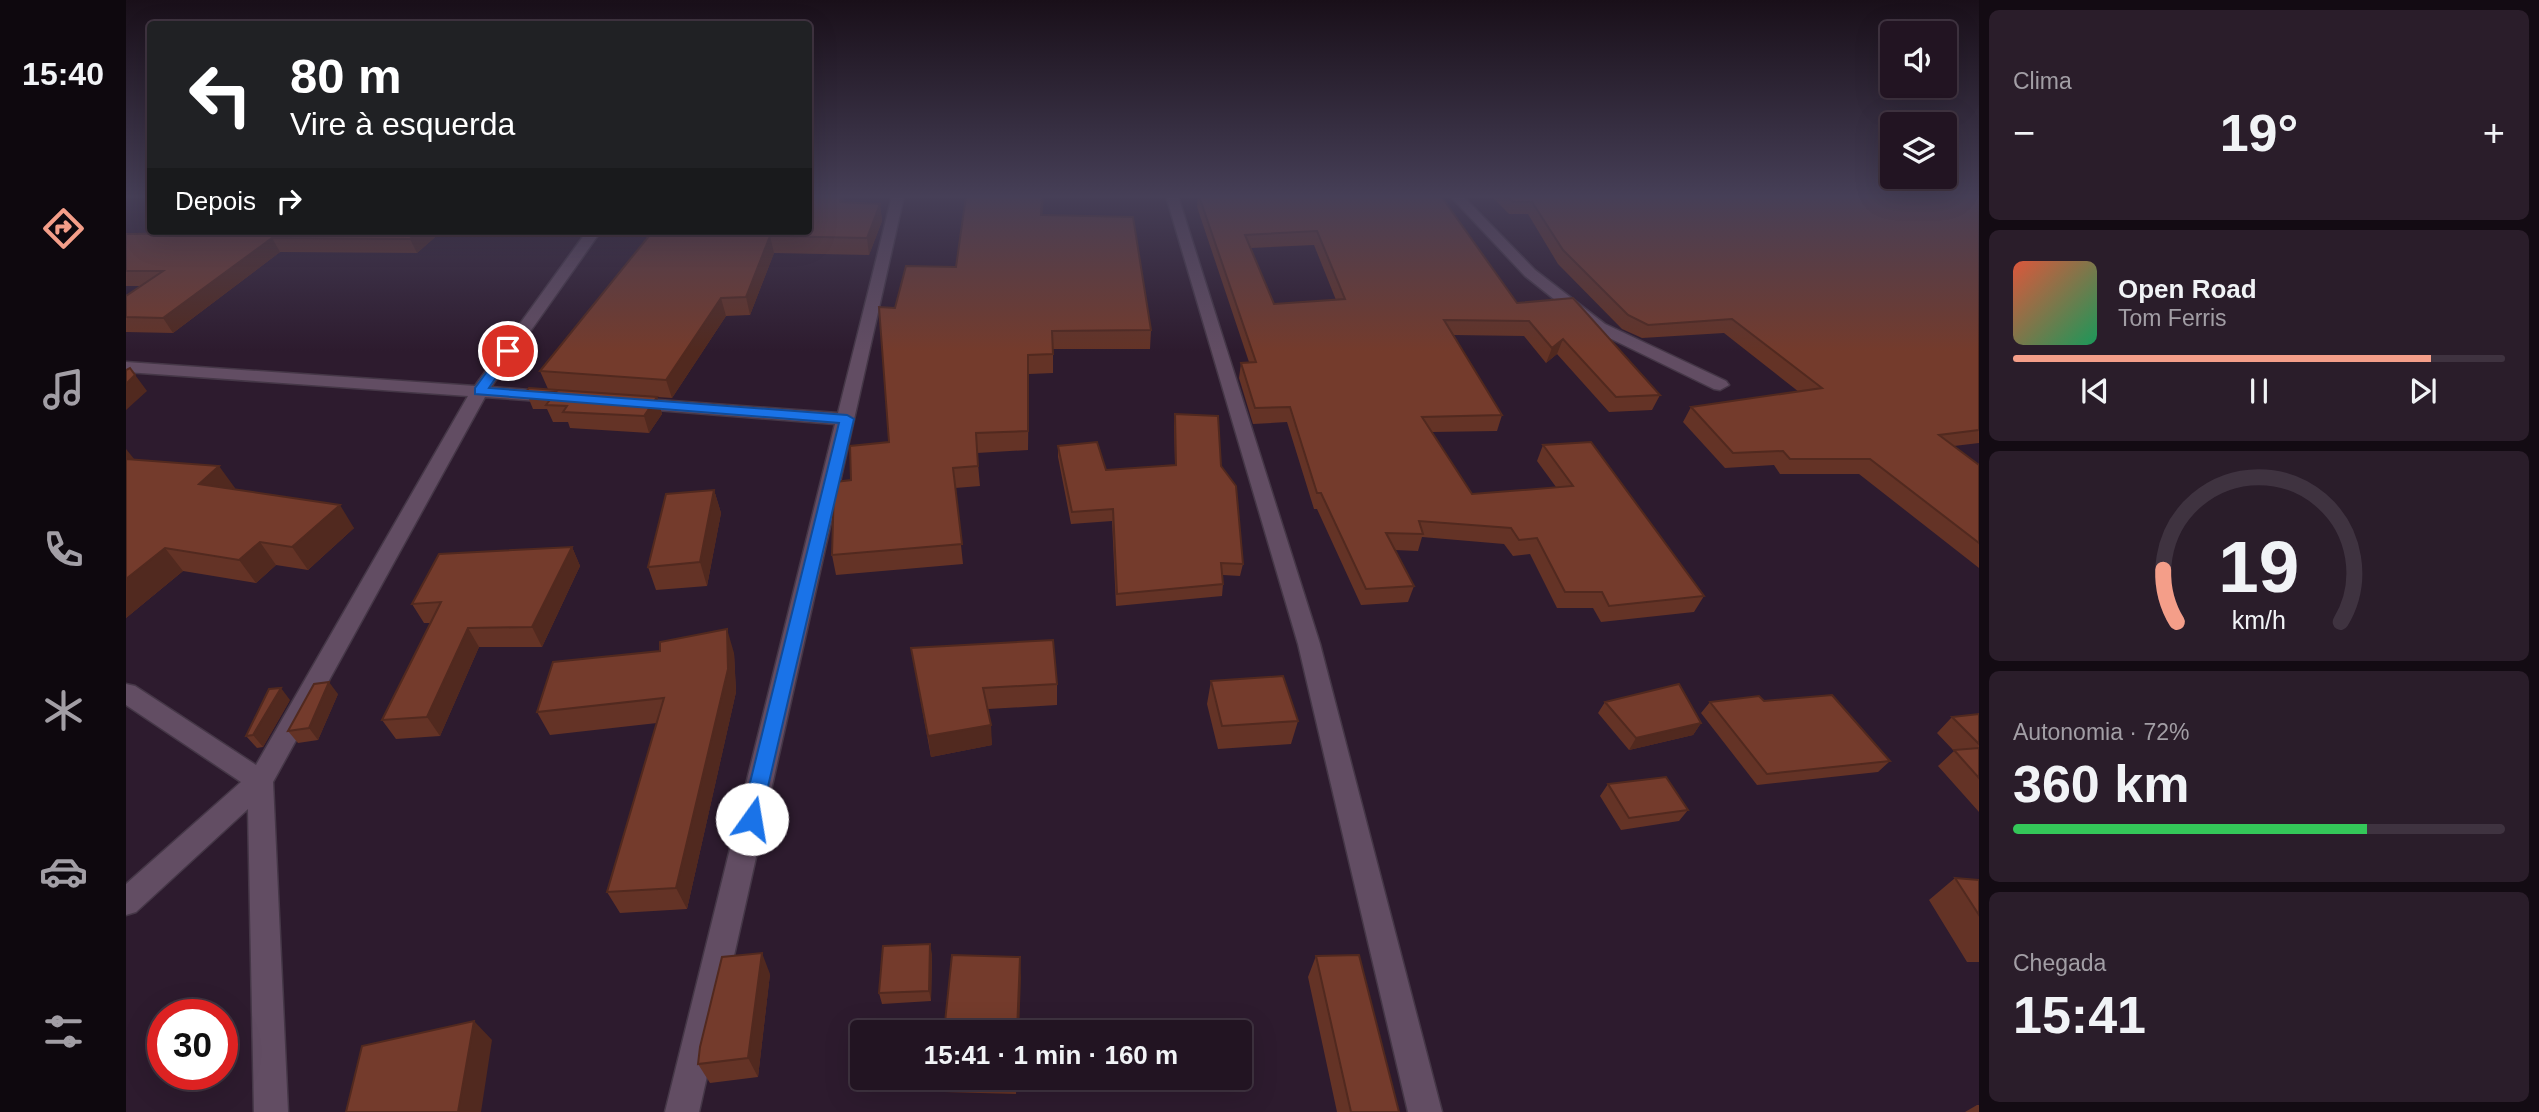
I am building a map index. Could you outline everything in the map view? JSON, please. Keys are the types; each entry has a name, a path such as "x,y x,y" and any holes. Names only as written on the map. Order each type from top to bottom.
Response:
{"street":[{"path":"126,902 260,781 480,391 582,248"},
{"path":"682,1112 886,248"},
{"path":"1188,248 1309,644 1425,1112"},
{"path":"1506,248 1530,273 1599,327 1720,385"},
{"path":"126,367 575,398"},
{"path":"616,402 847,419"},
{"path":"126,693 260,781"},
{"path":"260,781 271,1112"}],"building":[{"path":"126,248 259,248 163,318 126,317 126,296 163,271 126,271"},
{"path":"639,248 765,248 746,297 721,298 666,380 540,371"},
{"path":"959,248 1138,248 1151,330 1052,331 1053,354 1028,355 1028,431 976,433 978,466 953,468 962,544 832,555 834,486 835,482 851,480 850,446 889,442 879,307 895,308 906,266 956,267"},
{"path":"1217,248 1250,248 1274,304 1345,299 1324,248 1478,248 1517,303 1573,298 1660,395 1616,397 1563,339 1552,348 1529,321 1444,320 1502,415 1422,417 1472,494 1573,486 1543,445 1591,442 1704,596 1609,606 1602,592 1565,592 1537,538 1519,540 1511,528 1419,521 1423,534 1386,533 1414,586 1366,589 1321,493 1317,493 1290,407 1255,408 1241,363 1256,362"},
{"path":"1562,248 1979,248 1979,430 1939,435 1979,465 1979,543 1870,459 1790,459 1783,451 1733,453 1691,407 1822,388 1732,319 1648,325 1628,315"},
{"path":"130,368 135,375 126,384 126,370"},
{"path":"529,388 657,397 644,416 563,412 567,406 546,405 556,392 526,392"},
{"path":"1175,414 1218,416 1221,466 1236,486 1243,564 1221,563 1223,584 1117,594 1113,509 1072,512 1058,446 1097,442 1106,470 1176,465"},
{"path":"126,459 219,466 199,484 340,505 292,547 260,542 239,560 165,548 126,579"},
{"path":"714,490 700,562 648,567 666,494"},
{"path":"572,547 532,627 468,628 427,717 382,720 441,602 412,604 439,554"},
{"path":"727,629 728,669 676,888 607,892 664,698 537,712 553,662 660,651 660,642"},
{"path":"1053,640 1057,684 983,688 991,725 928,736 911,648"},
{"path":"1283,676 1298,721 1222,726 1211,681"},
{"path":"329,682 309,728 288,731 314,684"},
{"path":"1679,684 1701,723 1636,738 1605,702"},
{"path":"281,688 253,735 246,736 269,689"},
{"path":"1832,695 1890,761 1767,774 1710,702 1759,696 1764,701"},
{"path":"1979,714 1979,744 1952,717"},
{"path":"1979,748 1979,778 1954,750"},
{"path":"1666,777 1688,810 1629,818 1608,784"},
{"path":"1955,878 1979,880 1979,915"},
{"path":"930,944 929,991 879,993 883,946"},
{"path":"762,953 748,1058 698,1064 722,957"},
{"path":"952,955 1020,957 1017,1020 945,1020"},
{"path":"1359,955 1399,1112 1351,1112 1316,956"},
{"path":"474,1021 458,1112 346,1112 362,1046"}],"route":[{"path":"508,351 480,391 847,419 752,819"}]}
